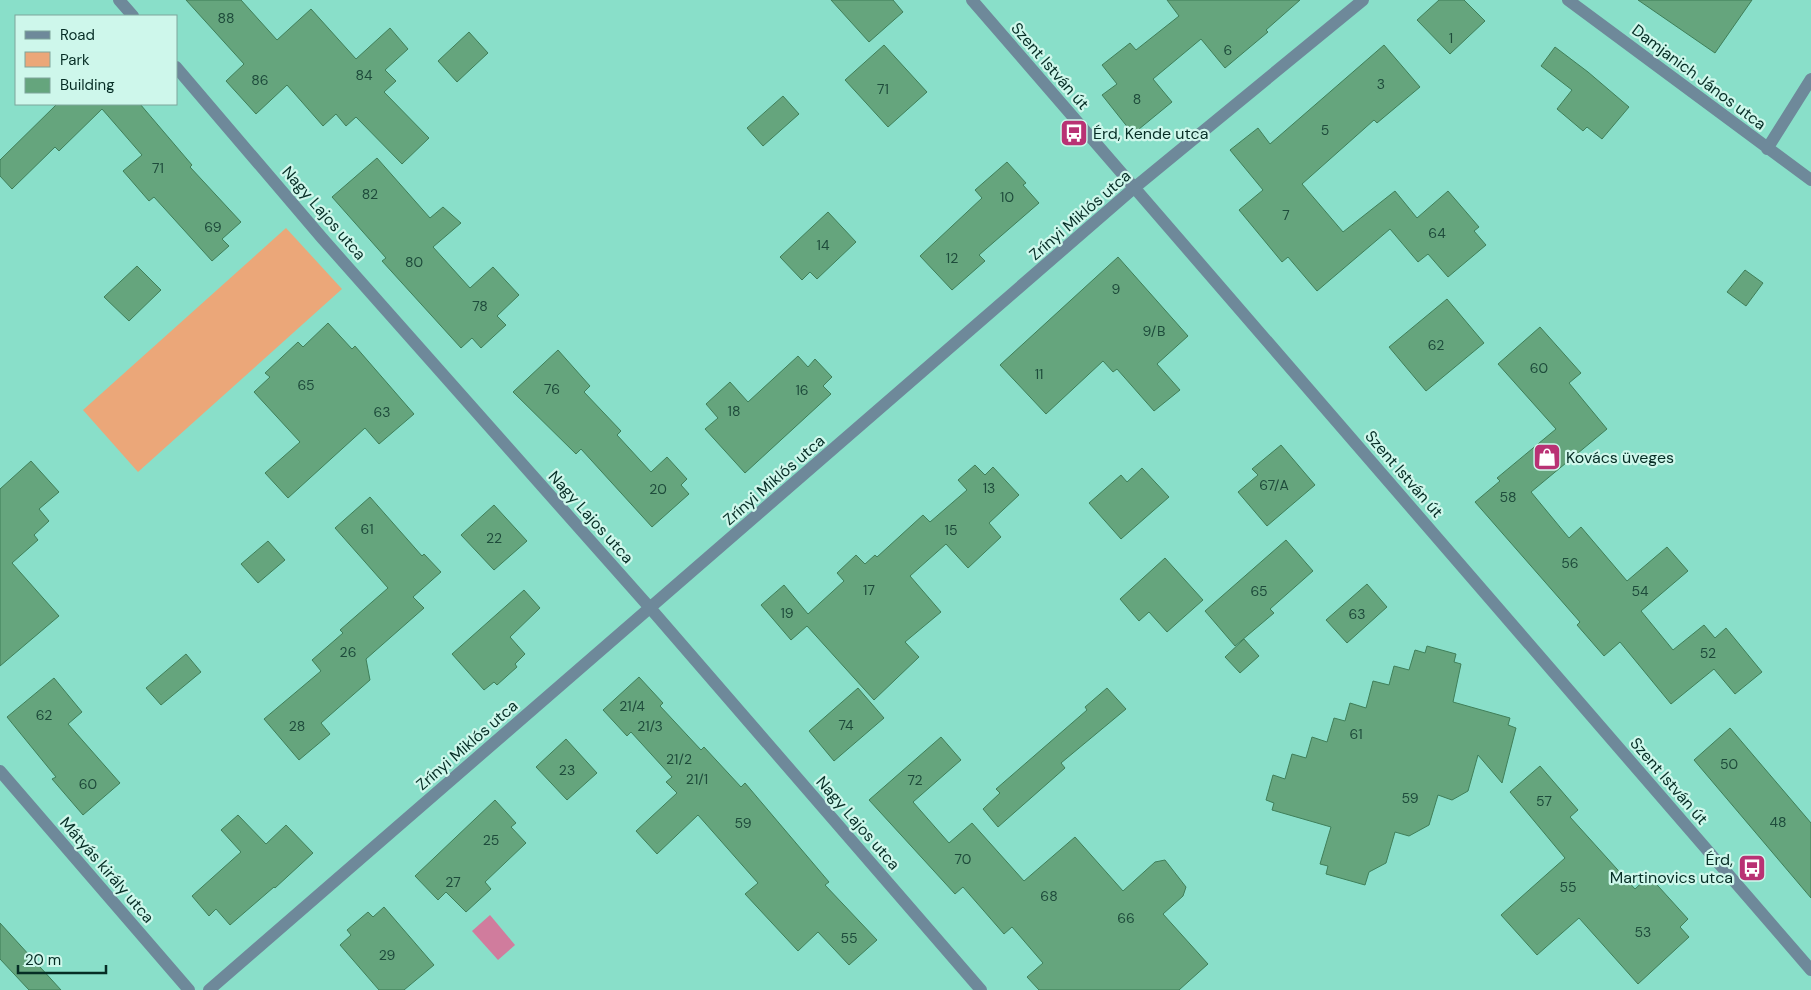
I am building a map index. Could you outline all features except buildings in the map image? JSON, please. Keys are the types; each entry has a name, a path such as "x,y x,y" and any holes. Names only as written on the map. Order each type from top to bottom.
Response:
{"street":[{"path":"119,0 132,15"},
{"name":"Szent István út","path":"972,0 1811,970"},
{"name":"Zrínyi Miklós utca","path":"209,990 1134,188 1364,0"},
{"name":"Damjanich János utca","path":"1568,0 1811,180"},
{"name":"Nagy Lajos utca","path":"178,68 329,245 651,608 981,990"},
{"path":"1768,149 1811,79"},
{"name":"Mátyás király utca","path":"0,771 189,990"}],"green space":[{"path":"286,228 342,289 138,472 83,410"}],"shaded area":[{"path":"490,915 515,945 498,960 472,931"}],"place":[{"name":"Érd, Kende utca","path":"1074,133"},
{"name":"Kovács üveges","path":"1547,457"},
{"name":"Érd, Martinovics utca","path":"1752,868"}]}
